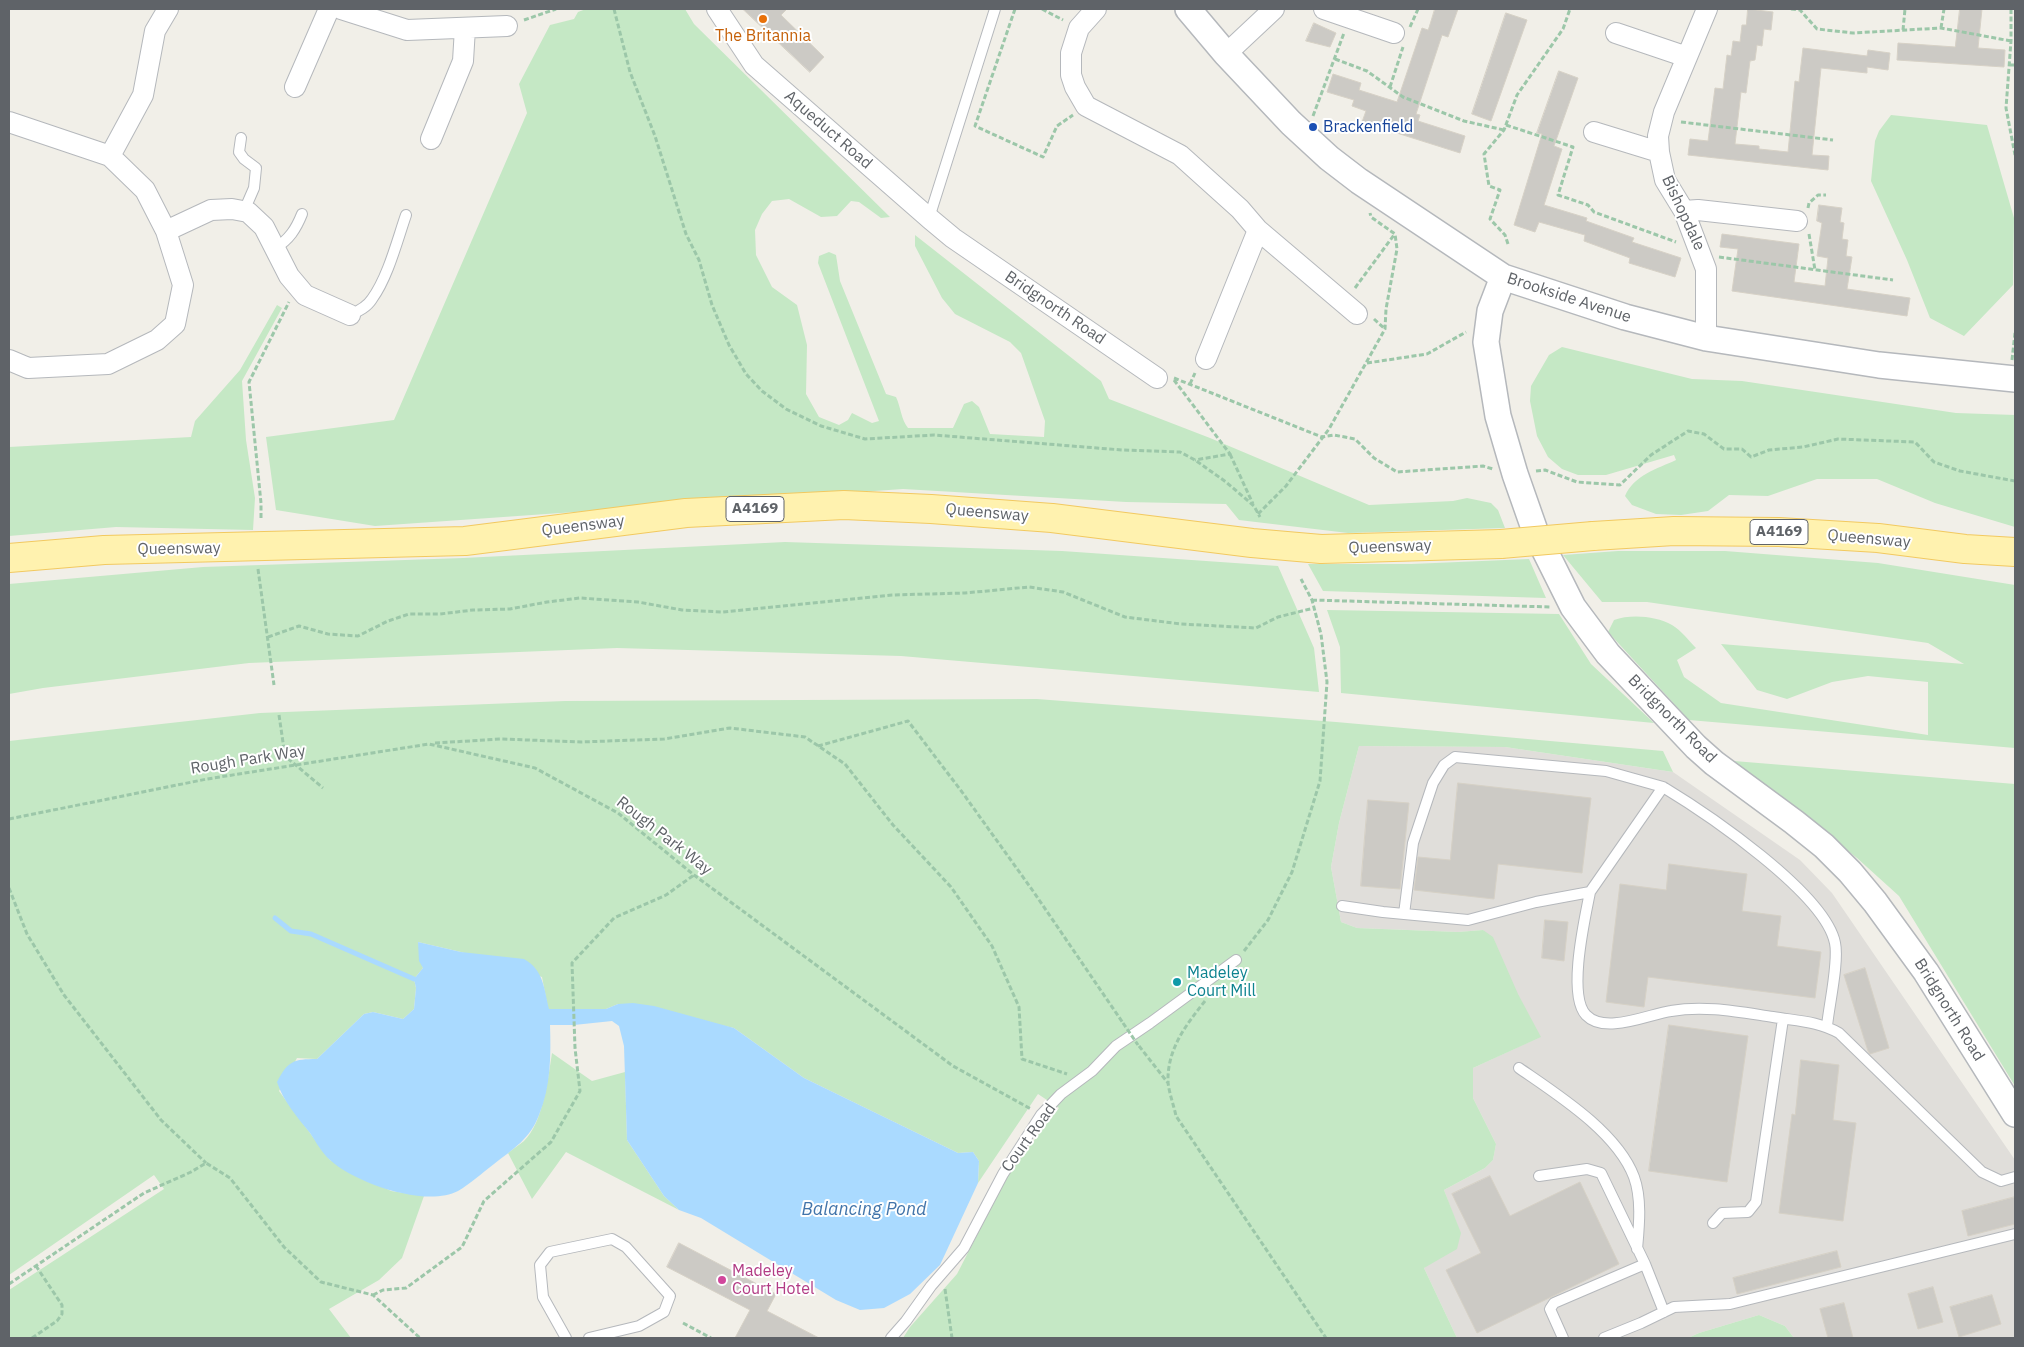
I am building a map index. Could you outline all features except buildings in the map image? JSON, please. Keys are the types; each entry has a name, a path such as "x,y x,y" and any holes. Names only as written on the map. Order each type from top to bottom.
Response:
{"main road":[{"name":"Queensway","path":"9,558 104,550 465,541 686,513 844,505 1052,518 1252,543 1321,549 1500,544 1674,531 1779,532 1878,538 1965,549 2015,552"},
{"name":"Queensway","path":"1965,549 2015,567"}],"street":[{"path":"110,156 143,95 155,31 168,9"},
{"path":"295,87 329,9"},
{"path":"341,9 407,30 507,26"},
{"name":"Aqueduct Road","path":"717,9 754,65 953,238"},
{"path":"1096,9 1078,28 1071,53 1071,75 1075,87 1086,106 1180,155 1240,209 1258,230 1350,308"},
{"name":"Brookside Avenue","path":"1188,9 1226,54 1292,123 1329,158 1358,181 1503,277 1625,317 1706,338 1879,365 2014,370"},
{"path":"1226,54 1274,9"},
{"path":"1324,9 1394,33"},
{"name":"Bishopdale","path":"1706,338 1706,270 1684,212 1665,180 1659,152 1658,136 1664,112 1707,9"},
{"path":"431,139 463,61 465,28"},
{"path":"1616,33 1687,57"},
{"path":"9,122 110,156 145,190 166,231 183,285 175,324 157,340 108,364 28,368 9,360"},
{"path":"1594,132 1659,152"},
{"path":"166,231 211,210 232,209 248,212 264,227 289,276 305,295 350,315"},
{"path":"1684,212 1698,210 1797,221"},
{"path":"1206,359 1258,230"},
{"name":"Bridgnorth Road","path":"953,238 1164,377"},
{"name":"Bridgnorth Road","path":"1503,277 1489,318 1486,342 1490,377 1498,416 1515,474 1535,531 1573,607 1608,654 1696,747 1714,763 1824,846 1850,872 1875,902 1926,972 2015,1114"}],"lane":[{"path":"929,218 994,9"},
{"path":"241,138 240,152 244,159 256,168 254,188 244,212"},
{"path":"275,248 285,243 293,233 302,214"},
{"path":"350,315 363,309 372,300 406,215"},
{"path":"1404,914 1408,871 1416,834 1433,784 1444,765 1455,757 1606,771 1663,788 1693,806 1766,859 1808,901 1826,922 1832,934 1836,952 1826,1026"},
{"path":"1663,788 1590,892 1582,938 1577,989 1580,1003 1586,1016 1602,1023 1616,1024 1668,1011 1691,1008 1733,1011 1813,1022 1826,1026 1839,1032 1982,1172 2001,1180 2015,1177"},
{"path":"1342,906 1468,920 1536,902 1590,892"},
{"name":"Court Road","path":"891,1338 964,1248 1002,1174 1041,1115 1061,1094 1092,1071 1116,1046 1236,960"},
{"path":"1713,1223 1722,1213 1748,1212 1756,1202 1783,1019"},
{"path":"1519,1068 1566,1101 1620,1149 1634,1178 1640,1223 1637,1249"},
{"path":"1539,1176 1587,1169 1601,1173 1645,1264 1664,1312"},
{"path":"1604,1338 1674,1307 1730,1304 2015,1234"},
{"path":"566,1338 543,1297 540,1265 550,1252 612,1239 626,1247 670,1296 664,1312 639,1326 590,1338"},
{"path":"1563,1338 1550,1309 1554,1303 1645,1264"}],"path":[{"path":"507,26 556,9"},
{"path":"614,9 630,72 655,136 686,234 699,260 712,305 728,345 746,374 762,391 786,409 821,426 865,439 934,435 1122,450 1180,452 1195,460 1254,506"},
{"path":"1015,9 975,126 1043,157 1057,126 1086,106"},
{"path":"1042,9 1078,28"},
{"path":"1508,244 1505,235 1490,219 1500,190 1489,186 1484,154 1504,130 1516,95 1563,29 1570,9"},
{"path":"1791,9 1800,10 1817,29 1853,33 1942,28 2011,41"},
{"path":"1903,30 1905,9"},
{"path":"1942,28 1944,9"},
{"path":"2011,9 2011,41 2006,108 2015,155"},
{"path":"1313,116 1349,18"},
{"path":"1335,59 1367,71 1403,97 1464,121 1504,130"},
{"path":"2009,65 2015,66"},
{"path":"1662,119 1833,140"},
{"path":"1350,308 1395,234"},
{"path":"261,518 249,382 298,286"},
{"path":"1366,364 1427,354 1489,318"},
{"path":"2014,370 2015,333"},
{"path":"1164,377 1230,454 1259,516 1286,486 1322,437"},
{"path":"1164,377 1322,437 1334,435 1355,439 1374,458 1397,472 1483,466 1515,474 1545,470 1577,482 1620,485 1651,455 1688,431 1704,434 1724,449 1742,449 1751,457 1769,450 1803,447 1838,439 1915,442 1934,462 1960,471 2015,481"},
{"path":"1195,460 1230,454"},
{"path":"258,569 274,685"},
{"path":"1236,960 1268,920 1292,872 1320,781 1327,682 1321,634 1312,600 1301,579"},
{"path":"268,637 299,626 328,634 358,636 388,621 409,614 440,614 473,610 510,609 580,598 638,602 682,610 723,612 892,595 965,593 1029,588 1063,592 1124,617 1181,624 1256,628 1278,617 1314,608"},
{"path":"1312,600 1573,607"},
{"path":"279,715 285,756 323,788"},
{"path":"818,746 908,720 1011,860 1138,1045 1168,1083"},
{"path":"429,744 500,739 580,742 664,739 730,728 804,737 844,764 893,825 951,887 992,946 1019,1006 1022,1059 1082,1079"},
{"name":"Rough Park Way","path":"9,819 21,815 207,779 429,744 535,768 618,813 694,875 952,1066 1041,1115"},
{"path":"372,1295 383,1290 406,1288 462,1247 484,1201 551,1142 580,1091 575,1048 572,963 614,918 666,895 694,875"},
{"path":"9,888 27,934 64,995 161,1120 206,1163 230,1178 284,1247 321,1282 372,1295 420,1338"},
{"path":"1208,996 1181,1032 1170,1060 1168,1083 1176,1116 1326,1338"},
{"path":"9,1284 144,1193 191,1172 206,1163"},
{"path":"32,1338 57,1321 62,1314 62,1305 36,1266"},
{"path":"944,1273 952,1338"},
{"path":"683,1323 711,1338"}],"shaded area":[{"path":"1359,746 1505,747 1673,772 1800,860 1832,893 2015,1160 2015,1338 1794,1338 1785,1326 1759,1315 1688,1338 1457,1338 1424,1268 1460,1233 1444,1190 1485,1168 1493,1160 1496,1144 1473,1098 1473,1068 1540,1037 1483,930 1458,932 1357,928 1341,922 1331,867 1339,823"}],"green space":[{"path":"586,9 685,9 694,24 890,217 881,218 859,202 851,201 837,216 821,217 789,199 772,201 762,214 755,230 756,255 772,287 797,305 807,345 806,394 819,417 839,425 848,420 852,413 872,423 879,421 818,263 819,256 829,252 836,255 840,281 886,394 896,397 908,428 953,428 964,404 972,401 979,407 990,434 1044,437 1045,421 1021,353 1010,342 955,314 942,298 915,246 915,235 1101,381 1109,399 1210,438 1369,505 1453,501 1467,498 1491,503 1498,510 1505,528 1348,533 1239,520 1226,504 1126,502 903,489 375,526 276,510 266,437 394,420 527,113 519,84 550,25 574,19 578,12"},
{"path":"1891,115 1987,125 2014,218 2013,285 1964,336 1930,318 1907,260 1871,181 1875,141 1879,131"},
{"path":"277,305 282,308 242,381 246,440 255,498 253,530 116,527 9,536 9,447 191,437 195,421 240,370"},
{"path":"1562,347 1692,379 1742,381 1956,413 2015,415 2015,527 1935,503 1877,479 1817,479 1768,496 1729,495 1708,511 1681,515 1656,514 1632,505 1625,496 1634,483 1647,473 1676,460 1674,455 1606,475 1578,475 1562,469 1548,457 1537,436 1530,401 1531,386 1549,355"},
{"path":"785,542 1062,551 1278,566 1314,648 1319,692 901,656 617,648 249,663 43,688 9,694 9,584 203,567 463,558"},
{"path":"1618,551 1725,551 1878,563 2015,585 2015,748 1689,720 1608,632 1614,620 1628,617 1643,617 1666,622 1675,627 1696,648 1677,660 1684,677 1721,703 1928,735 1928,682 1868,676 1832,682 1787,699 1757,690 1721,644 1964,664 1928,643 1647,602 1602,602 1563,555"},
{"path":"1529,559 1546,598 1323,591 1308,564 1411,564"},
{"path":"1327,610 1559,614 1591,664 1654,723 1341,693 1340,647"},
{"path":"1037,699 1336,722 1663,751 1673,772 1505,747 1359,746 1339,823 1331,867 1341,922 1357,928 1458,932 1483,930 1493,937 1518,994 1541,1037 1473,1068 1473,1098 1496,1144 1493,1160 1485,1168 1444,1190 1461,1233 1457,1249 1424,1268 1457,1338 903,1338 910,1327 957,1274 1009,1173 1059,1108 1038,1094 978,1183 979,1161 973,1152 958,1153 804,1078 734,1028 618,1004 606,1009 548,1009 542,977 461,952 418,942 423,968 414,979 416,988 414,1009 403,1019 373,1012 364,1014 317,1059 297,1058 279,1091 330,1160 391,1191 424,1196 402,1258 379,1280 329,1309 351,1338 9,1338 9,1290 164,1189 154,1175 9,1275 9,741 260,713 565,701"},
{"path":"1734,761 2015,784 2015,1086 1899,896 1857,858"},
{"path":"552,1053 592,1081 625,1072 627,1140 664,1196 679,1210 566,1152 532,1199 508,1153 524,1141 536,1123 544,1100"},
{"path":"1759,1315 1785,1326 1794,1338 1688,1338 1699,1333"}],"water":[{"name":"Balancing Pond","path":"418,942 461,952 524,959 531,963 539,974 549,1009 606,1009 618,1004 633,1003 654,1006 734,1028 804,1078 958,1153 973,1152 979,1161 978,1183 940,1265 910,1294 884,1308 860,1310 836,1300 701,1218 679,1210 664,1196 627,1140 624,1046 619,1026 612,1021 574,1025 550,1025 548,1082 543,1104 531,1131 514,1148 458,1191 428,1197 410,1195 373,1184 341,1169 322,1151 287,1103 277,1082 288,1065 297,1061 317,1059 364,1014 373,1012 403,1019 414,1009 416,988 414,979 423,968 419,961"}],"waterway":[{"path":"275,918 291,931 311,934 414,979"}],"place":[{"name":"The Britannia","path":"763,19"},
{"name":"Brackenfield","path":"1313,127"},
{"name":"Madeley Court Mill","path":"1177,982"},
{"name":"Madeley Court Hotel","path":"722,1280"}]}
